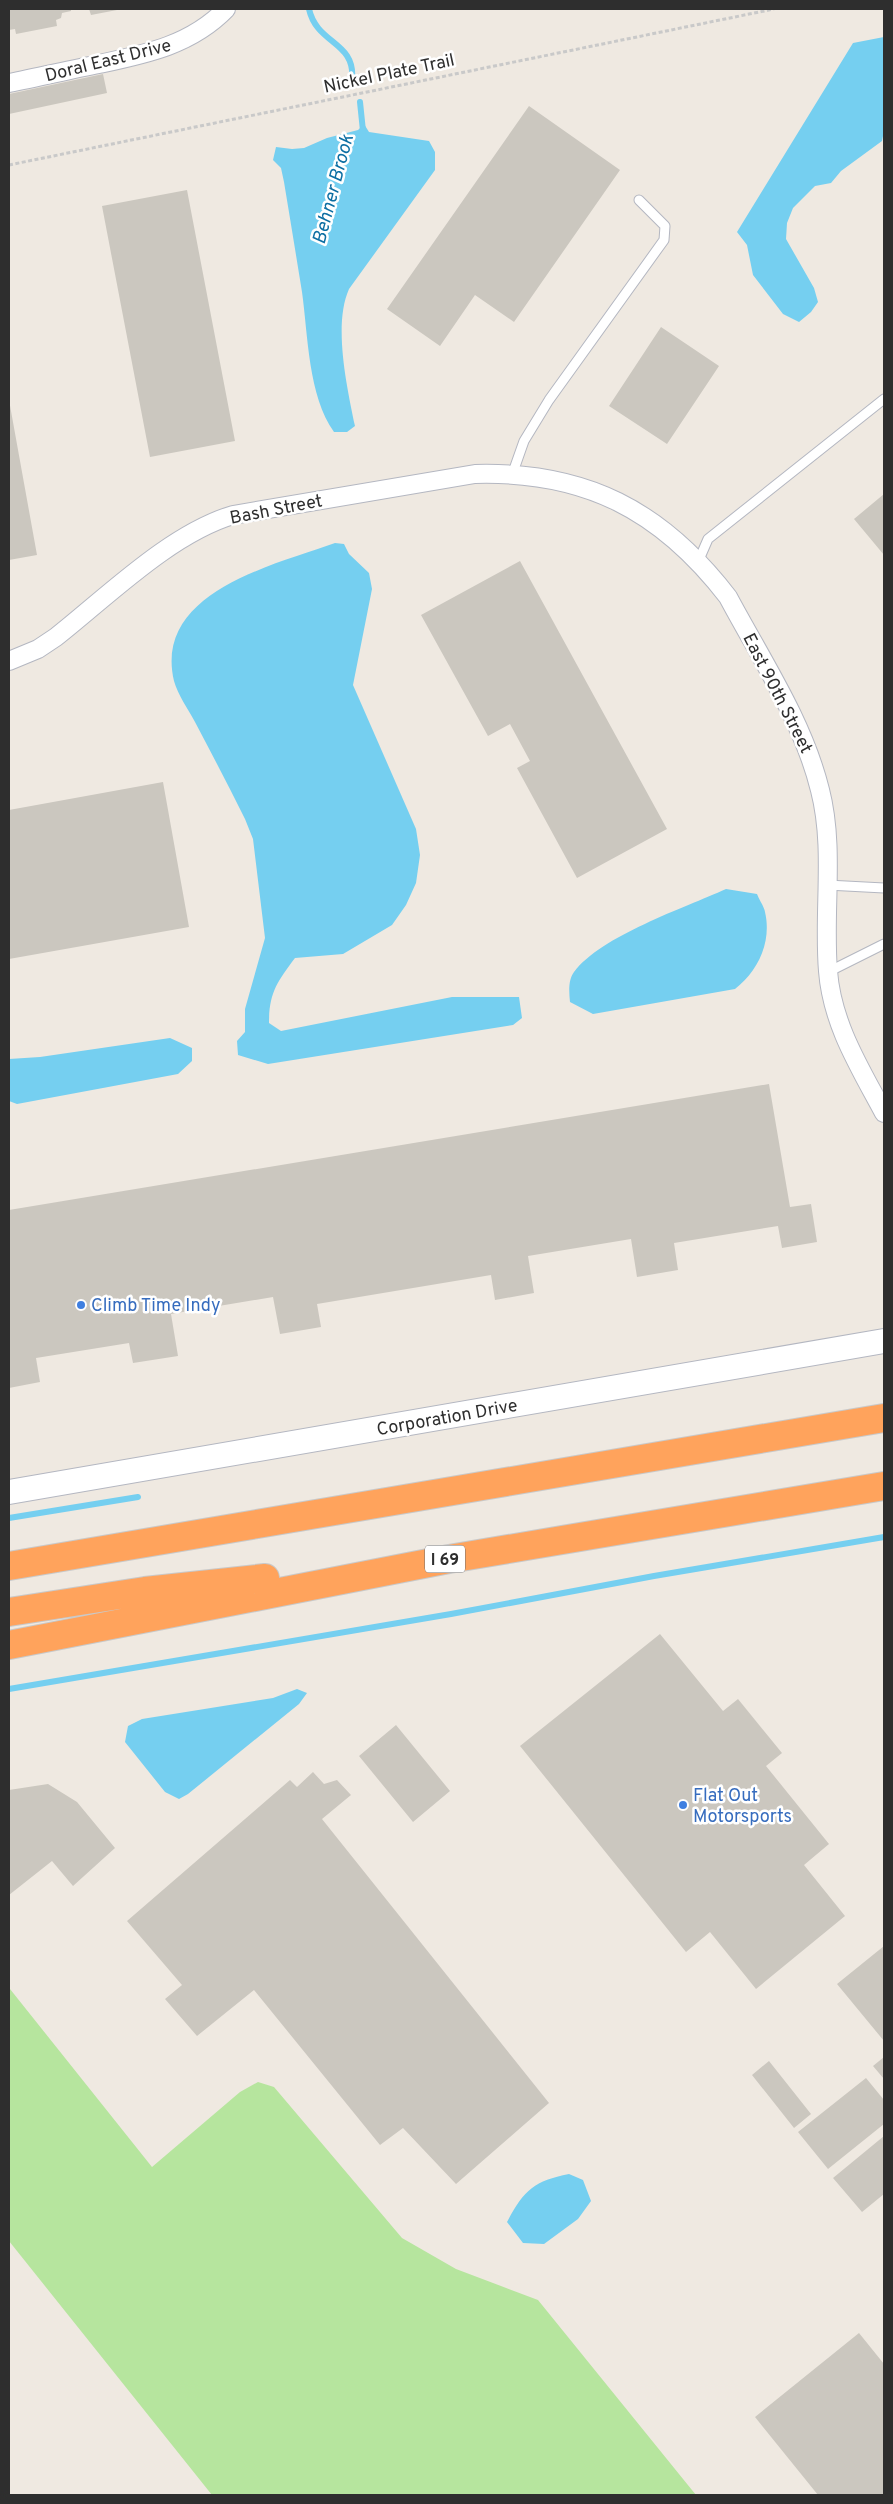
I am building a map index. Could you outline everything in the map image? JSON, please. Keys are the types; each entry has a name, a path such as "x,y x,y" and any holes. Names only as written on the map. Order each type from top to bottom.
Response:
{"highway":[{"path":"9,1566 884,1418"},
{"name":"I 69","path":"9,1645 449,1559 884,1486"},
{"path":"9,1612 145,1591 449,1559"}],"street":[{"name":"Doral East Drive","path":"9,83 164,49 188,38 212,22 226,9"},
{"name":"Bash Street","path":"9,661 38,649 56,637 166,549 209,523 241,513 475,474 512,474 549,478 584,488"},
{"name":"East 90th Street","path":"584,488 618,502 658,525 698,562 728,597 803,737 816,772 825,817 828,972 835,1009 851,1054 884,1114"},
{"name":"Corporation Drive","path":"9,1492 884,1341"}],"lane":[{"path":"512,474 524,441 549,400 664,240 666,226 639,200"},
{"path":"698,562 708,539 884,399"},
{"path":"827,885 884,888"},
{"path":"828,972 884,944"}],"path":[{"name":"Nickel Plate Trail","path":"9,165 774,9"}],"green space":[{"path":"10,1989 152,2167 240,2092 258,2082 274,2087 402,2238 456,2269 538,2300 696,2495 212,2495 9,2241"}],"water":[{"path":"884,37 884,131 882,141 841,171 831,183 815,186 793,208 787,223 786,239 814,288 818,302 811,312 799,322 783,314 753,275 747,245 737,232 853,43"},
{"path":"364,124 369,132 429,141 435,152 435,170 349,289 344,304 342,338 345,375 355,426 347,432 334,432 325,417 314,383 310,365 302,292 284,182 281,168 273,160 276,147 304,148 327,138 358,130"},
{"path":"335,543 344,544 349,554 369,573 372,589 353,685 416,829 420,855 416,883 406,905 392,925 343,954 295,958 275,988 269,1013 269,1023 281,1031 452,997 519,997 522,1018 513,1025 268,1064 238,1055 237,1041 245,1032 245,1009 265,938 253,839 233,795 178,691 174,681 172,650 182,625 200,604 224,587 281,561"},
{"path":"726,889 757,894 767,923 765,945 761,955 750,974 735,989 593,1014 570,1002 569,986 572,975 587,959 603,947 644,924"},
{"path":"170,1038 192,1048 192,1061 178,1074 17,1104 9,1101 9,1059 40,1057"},
{"path":"297,1689 307,1693 299,1704 188,1794 179,1799 165,1792 125,1742 128,1726 142,1719 273,1698"},
{"path":"569,2174 583,2180 591,2201 578,2219 544,2244 523,2243 507,2222 519,2202 538,2184"}],"building":[{"path":"9,9 71,9 71,11 62,13 61,18 56,20 57,26 16,34 15,29 9,30"},
{"path":"89,9 117,9 117,10 91,15"},
{"path":"103,74 107,93 9,114 9,94"},
{"path":"529,106 620,170 514,322 475,295 440,346 387,309"},
{"path":"187,190 235,441 150,457 102,206"},
{"path":"661,327 719,366 667,444 609,406"},
{"path":"9,400 37,555 9,560"},
{"path":"884,494 884,555 854,519"},
{"path":"520,561 667,829 577,878 517,768 530,761 510,724 488,736 421,615"},
{"path":"163,782 189,927 9,959 9,810"},
{"path":"769,1084 790,1207 811,1204 817,1242 782,1248 778,1226 674,1243 678,1270 637,1277 631,1239 528,1256 534,1293 495,1300 491,1275 317,1304 321,1327 280,1334 273,1297 171,1314 178,1356 133,1363 129,1343 36,1358 40,1382 9,1388 9,1210"},
{"name":"Flat Out Motorsports","path":"660,1634 723,1711 738,1699 782,1753 766,1766 829,1844 804,1865 845,1916 756,1989 710,1932 686,1952 520,1746"},
{"path":"396,1725 450,1791 413,1822 359,1756"},
{"path":"313,1772 324,1784 337,1780 351,1795 322,1819 549,2103 456,2184 403,2128 380,2145 254,1990 197,2036 165,1999 182,1985 127,1921 290,1780 297,1787"},
{"path":"48,1784 77,1802 115,1848 73,1886 52,1861 9,1895 9,1790"},
{"path":"884,1946 884,2041 837,1984"},
{"path":"884,2057 884,2079 873,2066"},
{"path":"769,2061 811,2114 794,2128 752,2075"},
{"path":"866,2078 884,2100 884,2124 828,2169 798,2132"},
{"path":"884,2136 884,2194 862,2212 833,2178"},
{"path":"859,2333 884,2364 884,2495 818,2495 755,2417"}],"waterway":[{"name":"Behner Brook","path":"309,9 313,21 320,30 348,58 352,67 352,80"},
{"name":"Behner Brook","path":"360,102 363,131"},
{"path":"9,1518 138,1497"},
{"path":"9,1689 451,1614 654,1576 884,1537"}],"place":[{"name":"Climb Time Indy","path":"81,1305"},
{"name":"Flat Out Motorsports","path":"683,1805"}]}
